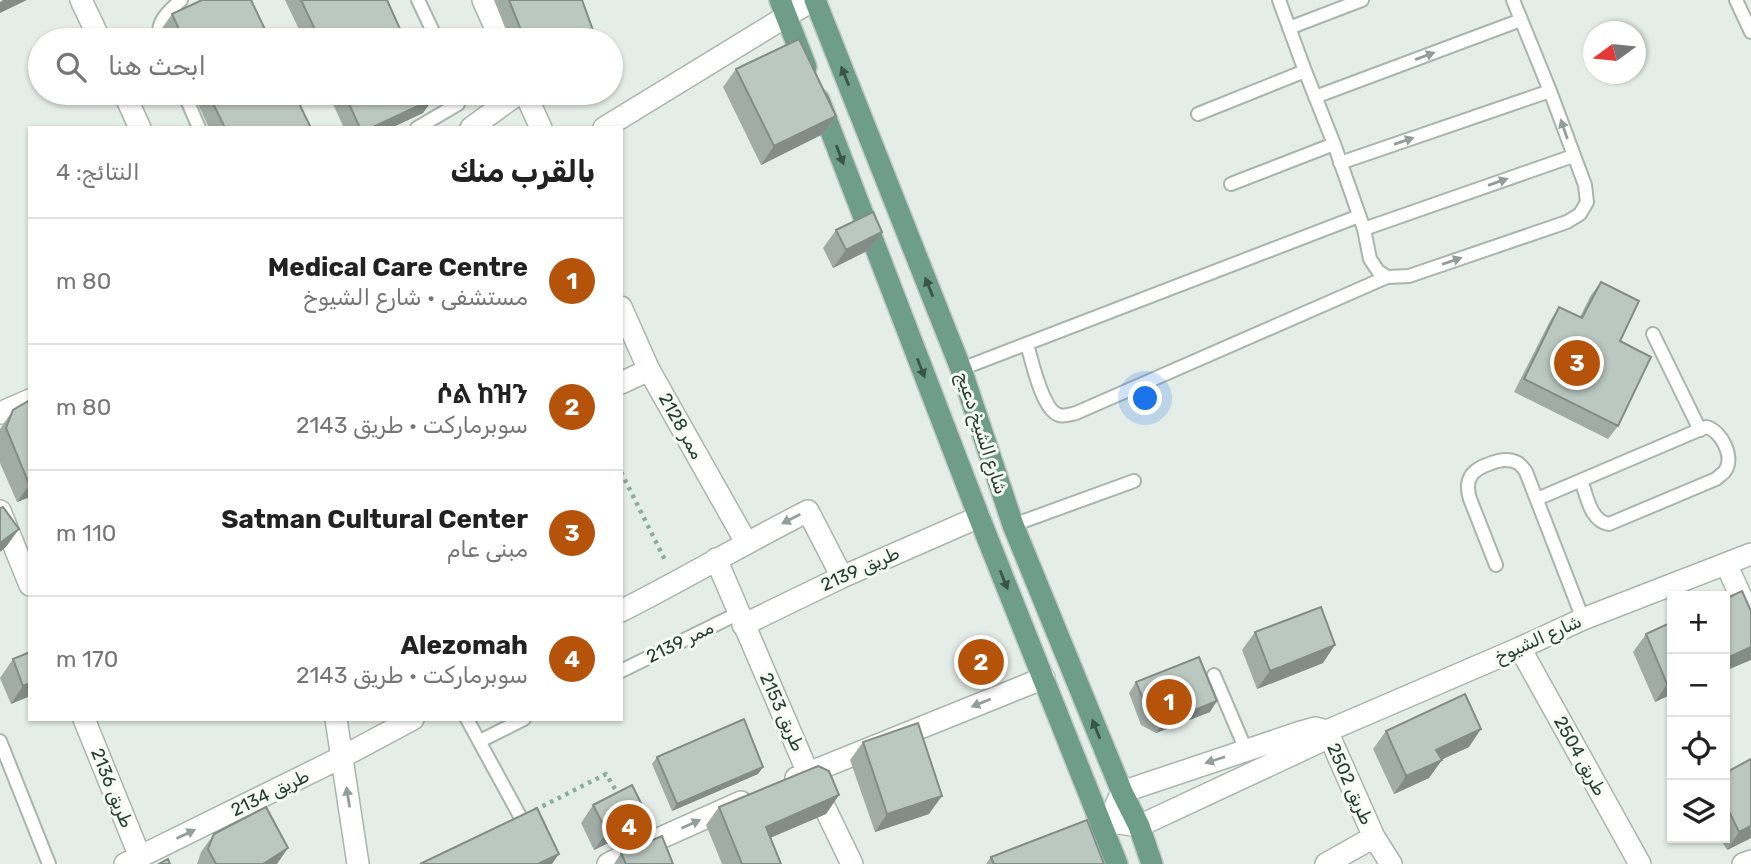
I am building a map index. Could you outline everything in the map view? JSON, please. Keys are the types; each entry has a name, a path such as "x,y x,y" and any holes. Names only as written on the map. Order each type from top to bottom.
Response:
{"main road":[{"name":"شارع الشيخ دعيج","path":"814,0 961,369 1013,526 1152,864"},
{"name":"شارع الشيخ دعيج","path":"784,8 979,517 1104,823 1117,864"}],"street":[{"path":"81,0 94,28"},
{"path":"483,0 496,28"},
{"path":"607,126 784,8 814,0"},
{"path":"129,105 139,126"},
{"path":"474,126 503,105"},
{"path":"530,105 540,126"},
{"name":"ممر 2128","path":"623,312 649,370 746,542"},
{"path":"623,382 649,370"},
{"path":"0,413 28,401"},
{"path":"623,610 808,511 842,577"},
{"path":"0,512 28,579"},
{"name":"طريق 2139","path":"741,619 979,517"},
{"name":"شارع الشيوخ","path":"1139,827 1320,742 1327,731 1583,618 1751,554"},
{"name":"طريق 2153","path":"716,559 808,773 852,864"},
{"path":"1726,564 1751,618"},
{"name":"طريق 2504","path":"1520,648 1640,864"},
{"path":"783,783 1044,678"},
{"name":"طريق 2136","path":"85,721 145,859"},
{"path":"335,721 358,864"},
{"name":"طريق 2134","path":"145,859 408,721"},
{"name":"شارع الشيوخ","path":"1122,792 1315,728 1327,731"},
{"name":"طريق 2502","path":"1327,731 1374,837 1391,864"},
{"path":"1122,792 1104,823 1139,827"},
{"path":"608,864 759,794"},
{"name":"طريق 2502","path":"1325,864 1374,837"},
{"path":"1743,864 1751,861"}],"lane":[{"path":"159,28 171,9 181,0"},
{"path":"418,0 432,28"},
{"path":"1279,0 1364,229 1370,259 1378,271 1387,277 1395,278 1409,276 1567,222 1580,214 1587,202 1587,192 1513,0"},
{"path":"1289,28 1362,0"},
{"path":"1736,0 1751,32"},
{"path":"1315,97 1521,20"},
{"path":"1198,114 1305,71"},
{"path":"1340,163 1550,91"},
{"path":"189,105 198,126"},
{"path":"420,126 456,105"},
{"path":"1231,184 1334,145"},
{"path":"1364,229 1573,156"},
{"path":"961,369 1359,216"},
{"path":"1027,344 1050,410 1058,415 1066,415 1076,413 1387,277"},
{"path":"1653,334 1700,430"},
{"path":"1537,499 1581,480 1700,430 1706,427 1713,428 1719,434 1729,463 1725,472 1716,479 1609,524 1602,523 1592,512 1581,480"},
{"path":"1496,565 1467,491 1468,482 1478,467 1508,460 1519,464 1526,472 1583,618"},
{"path":"1013,526 1134,481"},
{"name":"ممر 2139","path":"623,670 741,619"},
{"path":"1214,675 1246,750"},
{"path":"468,721 533,841"},
{"path":"480,741 520,721"},
{"path":"0,741 49,864"}],"path":[{"path":"623,476 676,583"},
{"path":"606,774 620,797"}],"building":[{"path":"202,0 251,0 264,28 178,28 172,14"},
{"path":"301,0 387,0 400,28 314,28"},
{"path":"509,0 582,0 592,28 520,28"},
{"path":"799,39 836,116 774,146 736,69"},
{"path":"214,105 300,105 310,126 224,126"},
{"path":"349,105 420,105 375,126 359,126"},
{"path":"873,212 882,232 846,250 836,230"},
{"path":"1601,282 1639,301 1620,341 1651,357 1618,426 1524,379 1559,307 1582,318"},
{"path":"28,401 28,482 6,428 13,410"},
{"path":"3,507 19,529 0,543 0,508"},
{"path":"1742,591 1751,611 1751,647 1730,657 1730,654 1730,597"},
{"path":"1321,607 1335,645 1270,671 1255,632"},
{"path":"1667,624 1667,684 1646,634"},
{"path":"28,653 28,684 23,686 13,659"},
{"path":"1199,657 1217,701 1164,722 1149,714 1136,682"},
{"path":"1465,694 1481,729 1436,750 1442,760 1406,776 1386,731"},
{"path":"744,719 763,767 677,804 657,757"},
{"path":"918,723 942,796 887,814 863,742"},
{"path":"1751,759 1751,826 1739,832 1730,813 1730,770"},
{"path":"818,766 829,771 839,795 766,827 781,864 742,864 719,807"},
{"path":"632,785 646,813 607,832 593,805"},
{"path":"266,807 288,848 263,864 216,864 208,849 214,834"},
{"path":"537,808 559,854 538,864 420,864"},
{"path":"1087,820 1104,864 994,864 991,857"},
{"path":"662,836 673,864 626,864 621,853"}],"place":[{"name":"Satman Cultural Center","path":"1577,363"},
{"name":"ሶል ከዝን","path":"981,662"},
{"name":"Medical Care Centre","path":"1169,702"},
{"name":"Alezomah","path":"629,827"}]}
